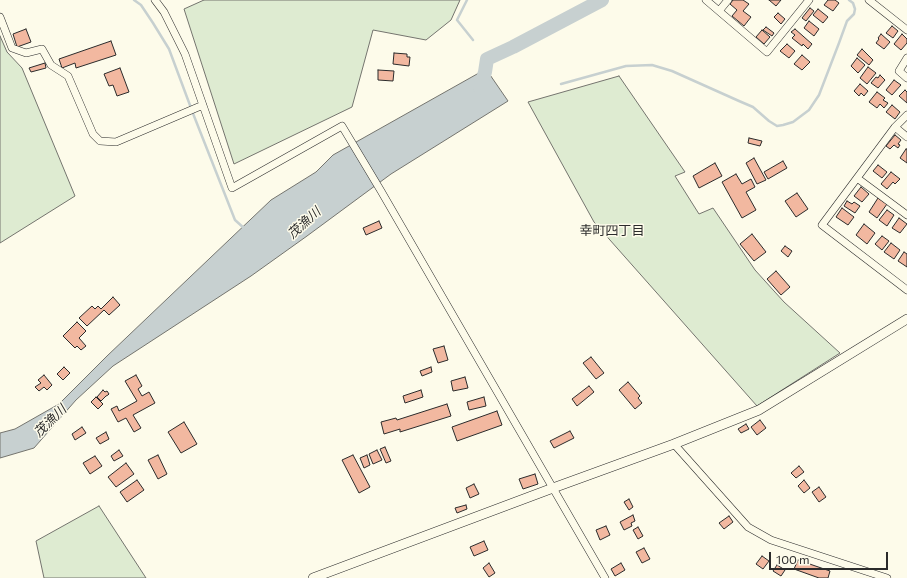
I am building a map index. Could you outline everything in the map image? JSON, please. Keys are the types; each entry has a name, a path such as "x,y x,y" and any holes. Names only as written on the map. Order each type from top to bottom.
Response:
{"street":[{"path":"155,0 164,12 185,54 232,188 342,126 605,578"},
{"path":"706,0 767,52 809,0"},
{"path":"719,11 728,0"},
{"path":"869,0 907,30"},
{"path":"0,17 12,48 26,53 42,48 51,65 68,76 93,134 100,141 116,142 203,105"},
{"path":"907,58 899,71 907,78"},
{"path":"907,115 894,127 822,225 907,290"},
{"path":"894,127 907,136"},
{"path":"857,178 907,215"},
{"path":"313,578 674,444 759,410 907,319"},
{"path":"674,444 748,527 771,540 887,578"}],"green space":[{"path":"204,0 460,0 451,20 426,40 373,30 352,107 234,164 184,9"},
{"path":"0,36 7,52 22,68 75,196 0,243"},
{"path":"619,76 685,172 675,176 699,214 713,208 755,270 784,302 840,353 757,406 594,222 528,102"},
{"path":"99,506 146,578 44,578 36,541"}],"water":[{"path":"486,69 508,101 391,174 251,276 113,366 76,400 34,448 0,458 0,433 15,429 59,404 107,356 271,200 316,172 333,155"}],"building":[{"path":"733,0 743,0 749,4 743,11 751,17 744,26 732,16 737,10 730,4"},
{"path":"769,0 781,0 776,6"},
{"path":"828,0 835,0 839,3 833,11 824,5"},
{"path":"810,8 814,11 806,21 802,18"},
{"path":"818,9 828,17 823,23 813,15"},
{"path":"778,13 785,19 781,24 774,17"},
{"path":"809,21 819,29 814,36 804,28"},
{"path":"892,26 898,31 893,38 886,33"},
{"path":"766,27 774,33 772,36 763,30"},
{"path":"26,29 31,42 17,47 13,34"},
{"path":"795,29 812,44 808,49 803,44 802,46 792,38 795,35 791,32"},
{"path":"762,30 770,37 764,44 756,37"},
{"path":"881,34 890,42 884,49 876,43"},
{"path":"902,34 907,39 907,43 901,50 894,44"},
{"path":"111,41 116,55 76,68 75,63 62,68 59,59"},
{"path":"787,44 795,51 789,58 780,51"},
{"path":"862,49 873,60 869,65 857,55"},
{"path":"394,53 407,54 407,57 410,57 409,66 393,64"},
{"path":"802,55 810,62 802,70 794,64"},
{"path":"857,58 865,65 858,73 851,66"},
{"path":"45,63 46,68 31,72 29,68"},
{"path":"868,67 876,73 867,84 860,78"},
{"path":"120,68 129,92 117,96 113,85 109,86 104,74"},
{"path":"378,70 394,71 393,81 378,80"},
{"path":"880,75 885,80 878,88 871,83"},
{"path":"894,80 901,85 892,95 886,90"},
{"path":"860,84 868,91 864,96 861,93 859,96 854,91"},
{"path":"905,90 907,92 907,103 899,96"},
{"path":"877,92 885,98 883,100 888,103 884,108 880,104 877,108 869,102"},
{"path":"892,105 900,112 895,119 886,112"},
{"path":"895,135 901,140 898,144 900,145 898,148 894,145 890,149 886,146"},
{"path":"749,138 762,141 760,146 748,143"},
{"path":"907,149 907,163 900,158"},
{"path":"754,158 766,180 757,184 746,163"},
{"path":"783,161 787,168 768,179 764,172"},
{"path":"715,163 722,176 699,188 693,176"},
{"path":"878,165 887,172 882,178 873,171"},
{"path":"891,172 900,179 895,184 893,182 887,189 881,184"},
{"path":"736,174 742,184 751,179 755,187 746,192 756,210 742,218 722,182"},
{"path":"861,187 869,194 862,202 854,196"},
{"path":"797,193 808,209 796,217 785,201"},
{"path":"878,198 887,204 877,218 869,212"},
{"path":"847,201 852,204 854,202 860,206 855,213 844,206"},
{"path":"842,208 854,217 848,225 836,217"},
{"path":"887,210 894,215 887,226 879,220"},
{"path":"899,218 907,224 900,233 892,228"},
{"path":"379,221 382,228 366,235 363,228"},
{"path":"864,224 875,233 867,244 856,235"},
{"path":"752,234 766,252 754,261 740,244"},
{"path":"882,236 889,241 882,250 875,244"},
{"path":"891,243 900,250 894,259 884,252"},
{"path":"785,246 792,251 788,257 781,251"},
{"path":"904,252 907,254 907,267 898,261"},
{"path":"776,271 790,287 781,295 767,279"},
{"path":"113,297 120,305 109,315 104,310 87,326 79,318 92,306 95,309 98,306 101,309"},
{"path":"77,322 86,331 79,338 86,346 81,350 77,346 75,348 63,336"},
{"path":"444,346 448,360 438,363 433,349"},
{"path":"591,357 604,373 596,379 583,363"},
{"path":"64,367 70,373 63,380 57,374"},
{"path":"431,367 432,372 422,376 420,371"},
{"path":"44,375 52,385 47,390 44,387 39,391 35,387 41,383 38,380"},
{"path":"136,375 142,386 138,389 142,396 149,392 155,403 133,415 141,428 134,432 126,418 118,422 111,409 117,406 119,411 137,401 125,381"},
{"path":"465,377 468,388 453,391 451,381"},
{"path":"628,382 640,396 638,398 642,403 635,409 619,390"},
{"path":"589,386 594,392 577,406 572,399"},
{"path":"103,390 105,392 107,391 109,394 101,401 97,397"},
{"path":"421,390 423,397 405,403 403,396"},
{"path":"96,397 103,404 98,409 91,402"},
{"path":"484,397 486,406 469,410 467,402"},
{"path":"447,404 451,416 400,432 400,429 384,434 381,422 396,418 397,420"},
{"path":"497,411 502,425 457,441 452,427"},
{"path":"760,420 766,428 757,435 751,427"},
{"path":"184,422 197,444 181,453 168,432"},
{"path":"746,424 749,429 741,433 738,429"},
{"path":"82,427 86,433 75,440 72,434"},
{"path":"570,431 574,438 554,448 550,441"},
{"path":"106,432 109,439 100,444 96,438"},
{"path":"385,447 391,461 386,463 380,449"},
{"path":"119,450 123,456 114,461 111,456"},
{"path":"377,450 382,460 373,464 369,454"},
{"path":"158,455 167,474 158,479 148,460"},
{"path":"353,455 370,487 359,493 342,460"},
{"path":"367,455 370,465 364,468 360,458"},
{"path":"95,456 102,466 90,474 83,463"},
{"path":"126,463 134,474 116,487 108,477"},
{"path":"799,466 804,472 796,478 791,473"},
{"path":"535,474 538,484 523,489 519,479"},
{"path":"137,480 144,490 127,502 120,492"},
{"path":"804,480 810,488 804,493 798,486"},
{"path":"474,484 479,494 470,498 466,488"},
{"path":"819,487 826,497 819,502 812,492"},
{"path":"629,499 633,507 629,510 624,502"},
{"path":"466,505 467,509 457,513 455,508"},
{"path":"633,515 635,521 631,523 632,526 624,530 620,522"},
{"path":"729,516 733,522 724,529 719,523"},
{"path":"606,526 610,535 600,540 596,530"},
{"path":"638,527 643,536 638,539 633,530"},
{"path":"484,541 488,550 474,556 470,547"},
{"path":"644,548 650,559 642,563 636,552"},
{"path":"762,556 769,561 763,569 756,564"},
{"path":"798,560 830,571 828,578 819,578 794,569"},
{"path":"489,563 495,573 489,577 483,568"},
{"path":"621,563 625,570 615,576 611,569"},
{"path":"777,565 785,570 781,576 773,571"}],"waterway":[{"path":"134,0 141,5 169,49 235,220 245,229"},
{"path":"467,0 457,20 473,40"},
{"name":"茂漁川","path":"480,88 487,59 602,0"},
{"path":"561,84 626,66 652,65 672,71 753,107 777,126 783,125 793,122 809,110 819,95 847,21 854,14 855,9 853,3 849,0"}],"district":[{"name":"幸町四丁目","path":"612,231"}]}
